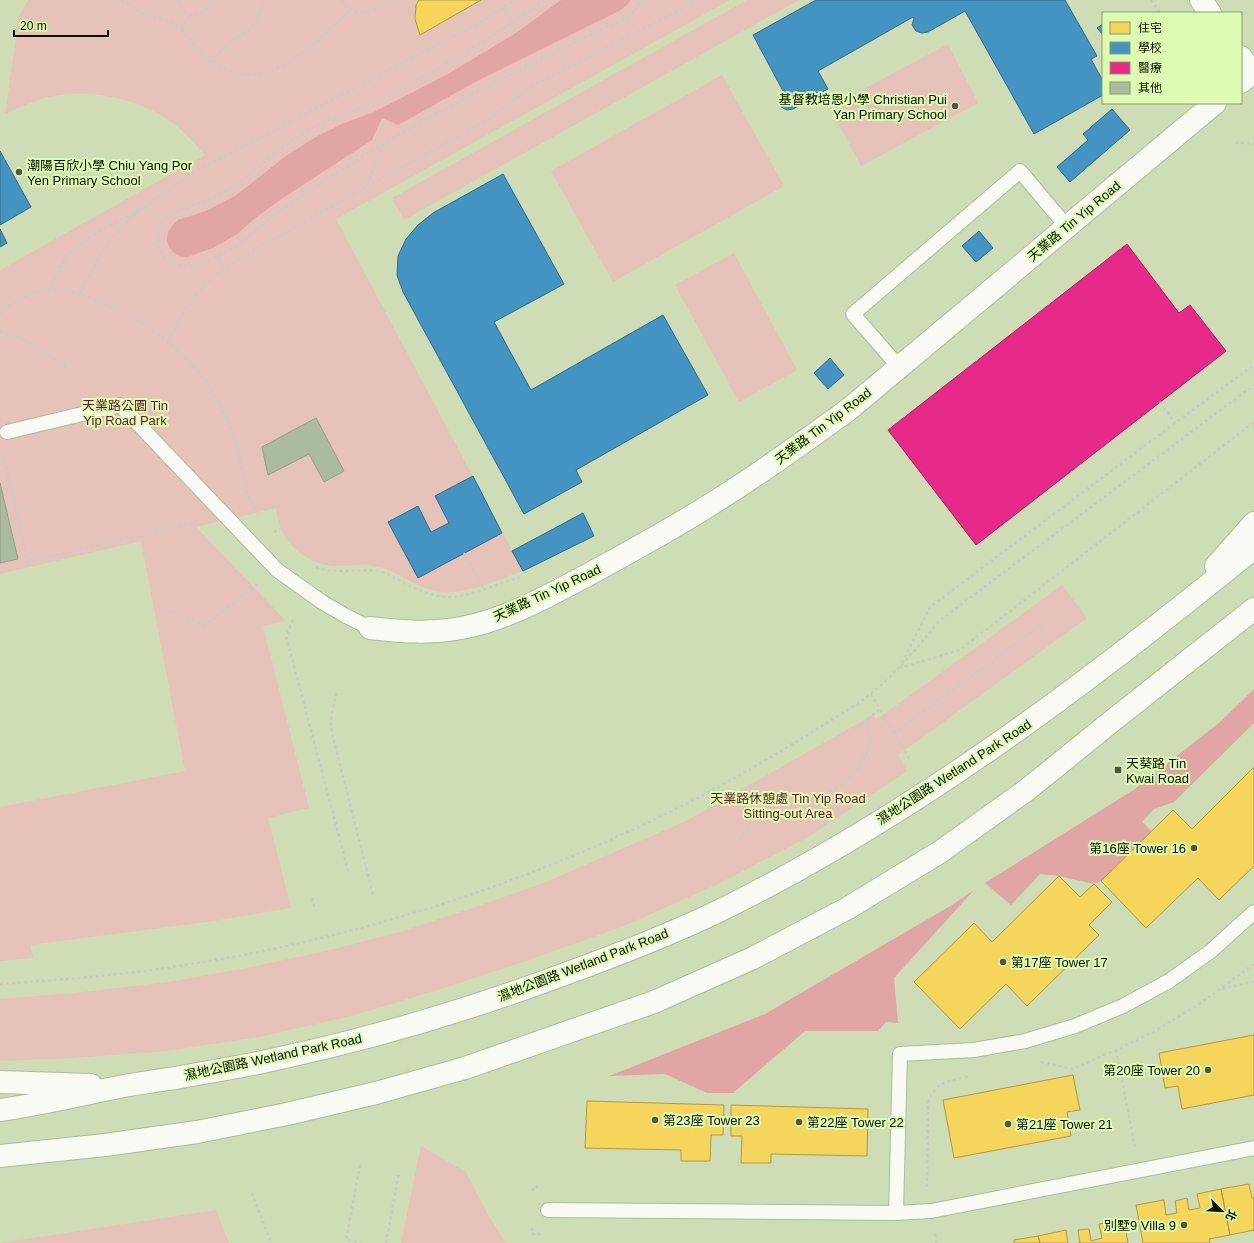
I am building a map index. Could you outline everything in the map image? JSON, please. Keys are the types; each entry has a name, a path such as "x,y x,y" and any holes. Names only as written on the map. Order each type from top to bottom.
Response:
{"main road":[{"path":"1201,0 1209,12"},
{"name":"天業路 Tin Yip Road","path":"370,628 402,632 434,632 467,627 497,618 562,588 647,543 715,502 791,452 848,410 1214,104"},
{"path":"1170,617 1254,523"},
{"name":"濕地公園路 Wetland Park Road","path":"0,1110 275,1060 362,1039 449,1014 534,985 633,949 719,911 820,858 999,744 1081,685 1170,617 1254,548"},
{"path":"0,1156 105,1145 197,1132 302,1111 376,1093 465,1068 654,1002 752,958 848,908 940,852 1028,789 1254,609"},
{"path":"0,1082 126,1086"}],"lane":[{"path":"899,367 853,314 1020,171 1067,227"},
{"path":"7,432 120,405 277,570 322,602 370,628"},
{"path":"896,1213 900,1054 974,1050 1025,1041 1075,1026 1123,1006 1169,981 1211,951 1254,912"},
{"path":"548,1210 896,1213 931,1211 1254,1148"}],"path":[{"path":"122,0 141,14 155,19 168,21 181,28 200,53 226,70 255,74 270,72 283,67 296,59 350,10"},
{"path":"178,0 183,11 190,15 199,15 206,10 210,0"},
{"path":"212,62 224,46 245,34 252,27 258,19 263,0"},
{"path":"342,0 350,10 362,14 372,11 388,0"},
{"path":"80,294 100,255 130,219 193,173 491,16 513,0"},
{"path":"545,0 443,66 370,104 339,115 309,130 281,148 230,188 203,202 173,212 164,220 159,229 158,240 160,251 168,260 177,266 188,266 217,257 243,242 265,222 348,165 481,89 549,54 624,19 634,12 641,0"},
{"path":"169,342 177,323 187,306 200,289 224,268 367,186 485,122 533,85 661,20 696,0"},
{"path":"1150,0 1159,12"},
{"path":"503,7 513,22"},
{"path":"181,28 190,15"},
{"path":"1235,143 1254,143"},
{"path":"367,186 384,144"},
{"path":"50,290 60,268 75,249 95,234 150,204"},
{"path":"217,257 224,268"},
{"path":"0,314 21,298 50,290 65,290 80,294 123,312 149,327 169,342 196,370 215,396 230,425 240,456 246,488 256,513"},
{"path":"0,332 30,343 49,354 66,368"},
{"path":"899,668 930,607 1175,422 1254,365"},
{"path":"0,984 82,978 166,968 249,954 332,935 402,916 472,894 541,869 608,841 674,810 739,776 802,739 871,694 899,668 939,621 1254,385"},
{"path":"1160,402 1175,422"},
{"path":"899,668 960,650 1254,422"},
{"path":"3,454 30,567"},
{"path":"28,562 198,521 203,526"},
{"path":"269,527 279,538"},
{"path":"274,532 281,529"},
{"path":"464,553 484,589"},
{"path":"310,564 320,569 338,571 366,570 382,572 397,578 417,590 448,597 462,596 523,576"},
{"path":"158,607 205,625 259,584"},
{"path":"293,620 286,636 349,874"},
{"path":"894,733 1044,623"},
{"path":"337,693 332,710 332,733 373,895"},
{"path":"871,694 910,760"},
{"path":"740,842 747,827 757,815 770,805 784,800 816,796 831,791 845,783 856,771 865,757 869,741 867,718 880,709"},
{"path":"312,898 315,910"},
{"path":"1034,1060 1073,1068 1116,1050 1158,1029 1198,1005 1254,964"},
{"path":"1219,990 1254,981"},
{"path":"1116,1050 1134,1147"},
{"path":"927,1188 928,1103 931,1094 937,1086 973,1075"},
{"path":"360,1165 346,1240 363,1243"},
{"path":"386,1243 399,1172"},
{"path":"252,1193 271,1243"}],"green space":[{"name":"天業路公園 Tin Yip Road Park","path":"28,0 419,0 416,9 416,17 420,34 481,0 730,0 336,219 523,571 467,590 456,592 435,591 379,567 364,565 330,566 313,561 297,551 285,537 279,524 276,508 196,527 286,621 263,626 309,808 268,818 291,908 214,921 30,945 33,958 0,961 0,807 185,771 141,541 0,574 0,270 205,155 182,130 173,123 146,108 116,98 85,94 54,96 35,101 5,114 19,16"},
{"path":"747,0 799,0 404,220 392,198"},
{"path":"948,44 978,103 861,166 830,107"},
{"path":"722,75 784,186 613,282 551,171"},
{"path":"734,253 797,370 739,402 675,285"},
{"name":"天業路休憩處 Tin Yip Road Sitting-out Area","path":"1062,585 1087,618 898,755 907,771 808,837 718,884 624,926 526,961 441,989 351,1016 259,1037 166,1051 73,1058 0,1061 0,999 83,992 168,982 252,967 335,949 406,930 546,882 686,821 873,715 876,720"},
{"path":"421,1146 466,1172 488,1215 506,1243 401,1243"},
{"path":"216,1210 229,1243 0,1243"}],"shaded area":[{"path":"561,0 631,0 619,11 477,81 398,125 382,118 372,140 280,200 259,215 237,234 213,248 187,257 174,253 169,247 167,240 168,232 178,220 206,211 235,196 286,156 314,138 342,124 374,112 448,74 519,31"},
{"path":"1254,689 1254,723 1174,802 1154,809 1142,822 1152,831 1101,881 1094,884 1059,876 1040,874 1011,905 985,883 1135,789 1220,722"},
{"path":"974,890 894,978 898,1023 886,1022 878,1031 805,1031 733,1093 707,1093 665,1074 609,1076 765,1014 952,905"}],"building: 住宅":[{"path":"419,0 481,0 420,35 415,19 416,5"},
{"name":"第16座 Tower 16","path":"1254,767 1254,866 1219,900 1198,878 1146,928 1101,881 1173,810 1192,829"},
{"name":"第17座 Tower 17","path":"1059,876 1080,897 1094,884 1112,902 1089,925 1099,935 1027,1006 1006,984 960,1029 914,982 974,923 992,942"},
{"name":"第20座 Tower 20","path":"1254,1035 1254,1095 1182,1109 1178,1086 1165,1088 1159,1053"},
{"name":"第21座 Tower 21","path":"1073,1075 1080,1110 1067,1112 1071,1136 954,1158 943,1100"},
{"name":"第23座 Tower 23","path":"587,1101 724,1105 723,1135 711,1135 710,1161 681,1161 681,1150 585,1148"},
{"name":"第22座 Tower 22","path":"731,1105 868,1109 867,1156 771,1154 771,1163 741,1163 742,1136 731,1136"},
{"path":"1249,1184 1252,1198 1254,1198 1254,1230 1230,1235 1221,1189"},
{"name":"別墅9 Villa 9","path":"1221,1189 1230,1235 1209,1239 1210,1243 1143,1243 1136,1205 1164,1200 1166,1215 1177,1213 1175,1201 1187,1198 1189,1210 1200,1208 1197,1194"},
{"path":"1124,1219 1128,1243 1080,1243 1078,1230 1089,1229 1091,1241 1102,1238 1099,1224"},
{"path":"1066,1230 1068,1243 1040,1243 1038,1236"},
{"path":"1038,1236 1040,1243 1014,1243 1014,1240"}],"building: 學校":[{"name":"基督教培恩小學 Christian Pui Yan Primary School","path":"816,0 1065,0 1097,56 1091,59 1102,79 1102,96 1034,134 965,11 928,32 922,33 916,31 912,25 914,19 913,17 818,71 828,89 793,109 787,110 781,107 778,102 779,95 783,91 753,35"},
{"path":"1102,25 1102,34 1097,28"},
{"path":"1112,109 1130,130 1070,182 1057,167 1088,140 1083,134"},
{"path":"0,151 31,207 0,225"},
{"path":"503,174 564,284 494,322 531,390 663,315 708,395 576,470 582,482 524,514 403,292 397,275 398,256 406,239 418,225 433,213"},
{"path":"0,229 7,243 0,247"},
{"path":"979,231 993,248 976,262 962,246"},
{"path":"830,358 844,375 828,389 814,373"},
{"path":"473,476 502,533 418,578 388,522 418,506 431,532 449,523 435,496"},
{"path":"583,513 594,536 523,571 512,551"}],"building: 醫療":[{"path":"1127,244 1179,313 1190,305 1226,351 976,545 888,430"}],"building: 其他":[{"path":"316,418 344,471 324,482 309,454 268,475 262,447"},
{"path":"0,483 18,559 0,563"}],"place":[{"name":"基督教培恩小學 Christian Pui Yan Primary School","path":"955,106"},
{"name":"潮陽百欣小學 Chiu Yang Por Yen Primary School","path":"19,172"},
{"name":"天葵路 Tin Kwai Road","path":"1118,770"},
{"name":"第16座 Tower 16","path":"1194,848"},
{"name":"第17座 Tower 17","path":"1003,962"},
{"name":"第20座 Tower 20","path":"1208,1070"},
{"name":"第23座 Tower 23","path":"655,1120"},
{"name":"第22座 Tower 22","path":"799,1122"},
{"name":"第21座 Tower 21","path":"1008,1124"},
{"name":"別墅9 Villa 9","path":"1184,1225"}]}
